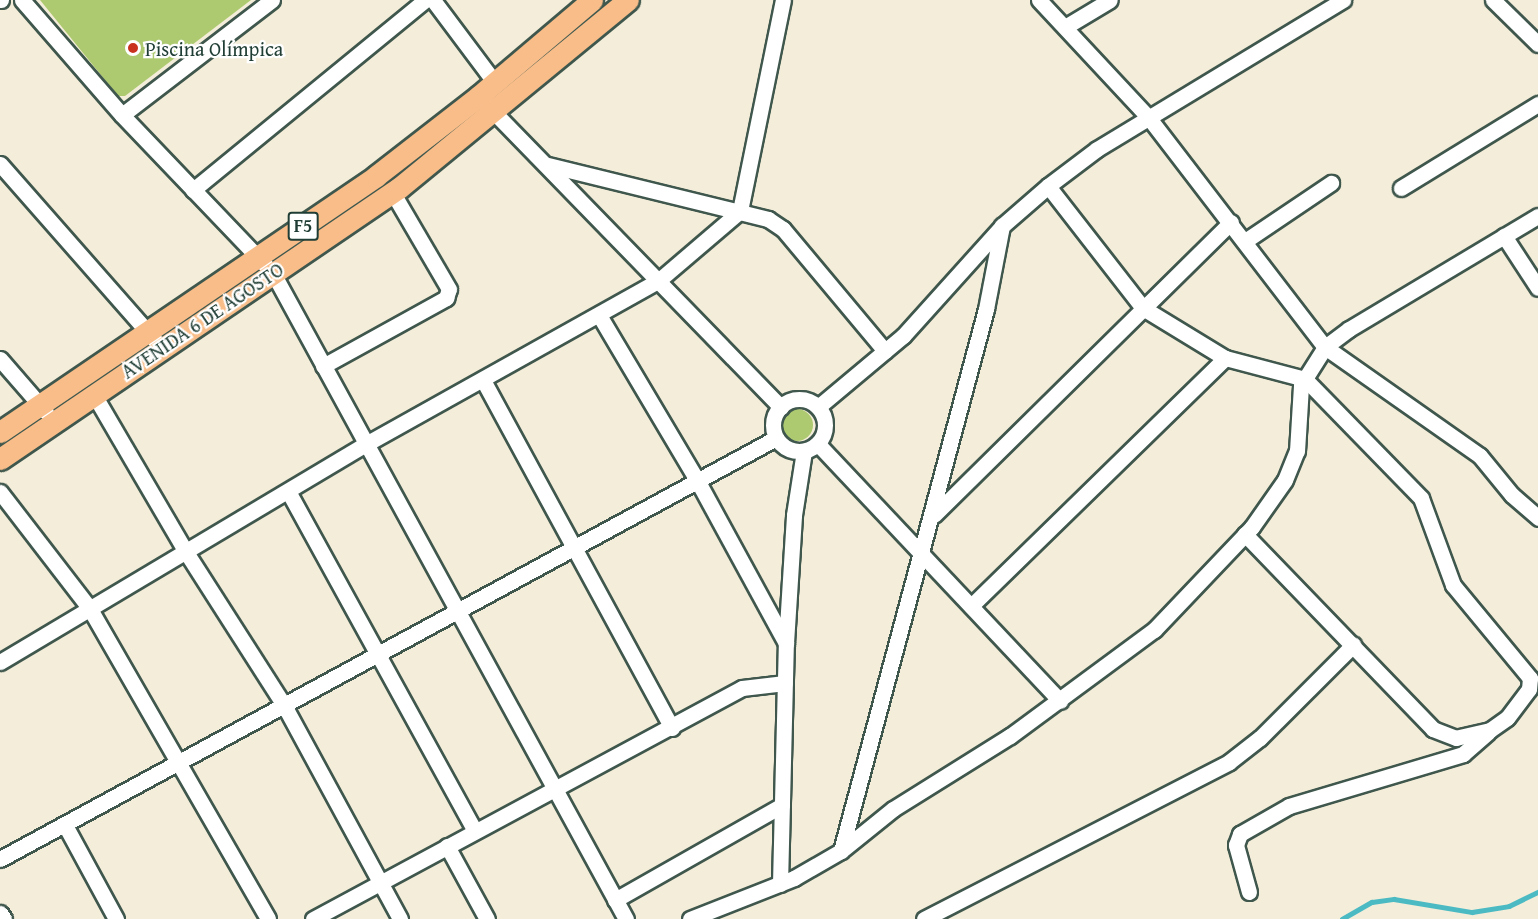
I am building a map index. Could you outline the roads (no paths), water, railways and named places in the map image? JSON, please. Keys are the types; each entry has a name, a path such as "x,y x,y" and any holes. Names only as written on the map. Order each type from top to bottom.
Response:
{"highway":[{"name":"AVENIDA 6 DE AGOSTO","path":"0,432 40,405 273,273 393,193 489,96 592,0"},
{"name":"AVENIDA 6 DE AGOSTO","path":"0,459 93,393 257,256 628,0"}],"street":[{"path":"22,0 122,115 273,273 626,919"},
{"path":"122,115 272,0"},
{"path":"193,190 425,0"},
{"path":"433,0 489,96 548,165 781,407"},
{"path":"0,662 366,444 658,281 740,211 783,0"},
{"path":"1039,0 1149,117 1324,347 1479,456 1512,495 1538,518"},
{"path":"1065,27 1110,0"},
{"path":"1493,0 1538,44"},
{"path":"818,407 885,351 1002,226 1048,186 1149,117 1334,2"},
{"path":"1401,188 1538,104"},
{"path":"0,164 154,340"},
{"path":"548,165 768,219 783,229 885,351"},
{"path":"1245,241 1331,183"},
{"path":"1048,186 1143,308 1225,358 1305,379 1421,498 1453,585 1530,678 1529,689 1507,718 1463,754 1289,806 1240,834 1236,845 1249,892"},
{"path":"323,366 447,298 449,288 393,193"},
{"path":"690,919 780,884 841,851 893,809 1060,701 1154,630 1245,534 1285,480 1297,451 1305,379 1324,347 1538,216"},
{"path":"933,515 1231,222"},
{"path":"841,851 933,515 986,309 1002,226"},
{"path":"1504,236 1538,288"},
{"path":"599,315 697,480 786,643"},
{"path":"971,606 1225,358"},
{"path":"0,359 54,421"},
{"path":"483,380 672,728"},
{"path":"93,393 186,552 285,707 400,919"},
{"path":"803,400 818,407 825,422 818,444 804,451 788,449 776,438 773,422 781,407 803,400"},
{"path":"0,859 285,707 776,438"},
{"path":"818,444 1060,701"},
{"path":"780,884 786,643 794,515 804,451"},
{"path":"288,491 380,654 475,831"},
{"path":"0,492 90,609 181,763 268,919"},
{"path":"1245,534 1433,729 1456,738 1490,730"},
{"path":"924,919 1229,762 1260,738 1353,645"},
{"path":"313,919 554,788 672,728 742,688 785,683"},
{"path":"615,900 782,805"},
{"path":"64,825 116,919"},
{"path":"447,846 487,919"},
{"path":"0,913 4,919"}],"waterway":[{"path":"1342,919 1372,902 1394,899 1472,912 1509,906 1538,892"}],"place":[{"name":"Piscina Olímpica","path":"133,48"}]}
